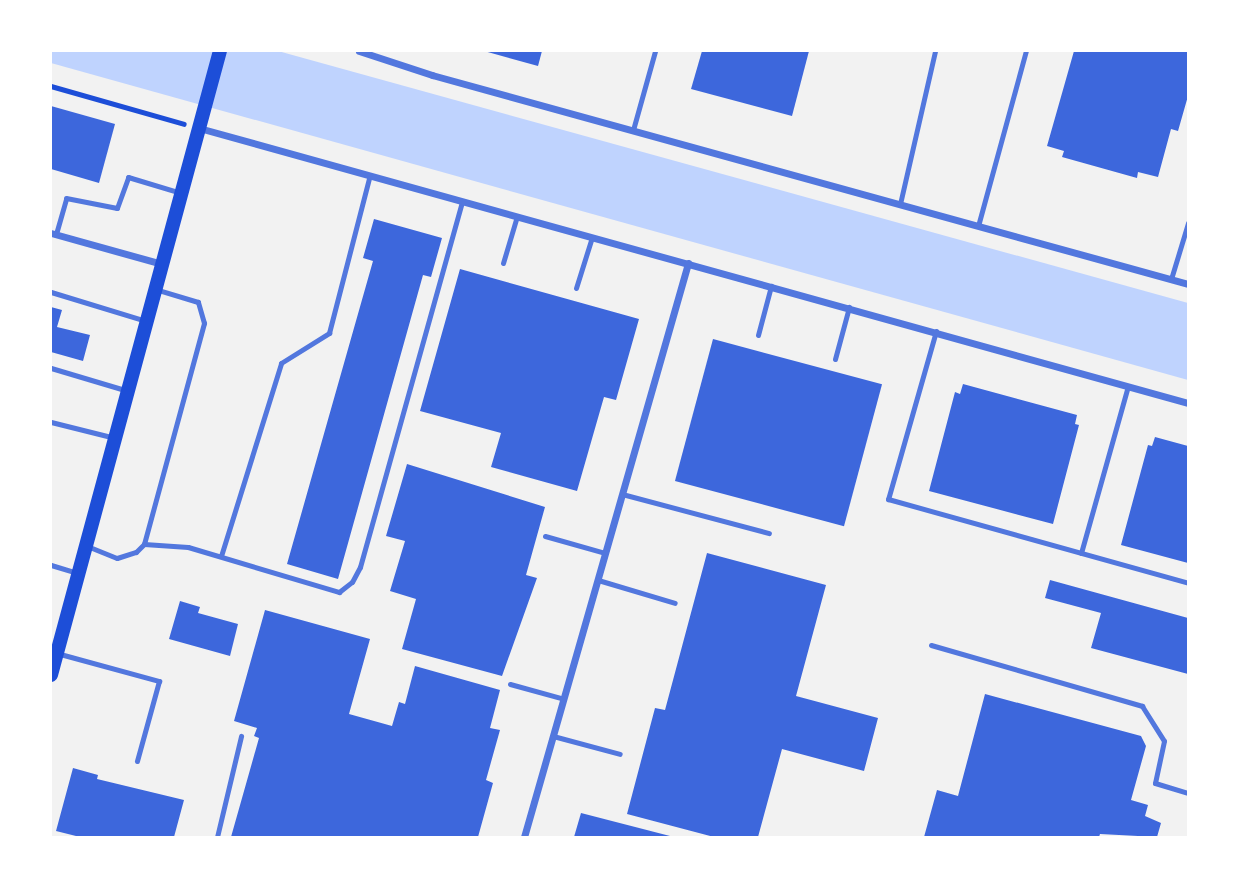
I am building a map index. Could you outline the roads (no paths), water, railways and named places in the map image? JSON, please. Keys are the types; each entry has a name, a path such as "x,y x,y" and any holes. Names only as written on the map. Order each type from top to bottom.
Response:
{"main road":[{"path":"51,675 220,51"}],"street":[{"path":"359,51 633,131 1188,284"},
{"path":"199,128 937,330 1188,403"},
{"path":"53,234 162,264"},
{"path":"524,837 688,263"}],"lane":[{"path":"633,131 654,51"},
{"path":"900,204 935,51"},
{"path":"978,226 1026,51"},
{"path":"221,556 281,363 329,333 370,175"},
{"path":"53,234 65,198 117,208 128,177 181,193"},
{"path":"144,544 188,547 339,592 352,582 360,568 462,201"},
{"path":"503,263 517,216"},
{"path":"1171,279 1188,223"},
{"path":"576,288 592,237"},
{"path":"758,335 771,286"},
{"path":"86,545 117,558 136,552 144,544 204,323 198,302 155,289"},
{"path":"51,292 146,321"},
{"path":"835,359 849,307"},
{"path":"937,330 888,499 1188,583"},
{"path":"51,368 127,391"},
{"path":"1081,553 1128,386"},
{"path":"51,422 115,438"},
{"path":"622,494 769,533"},
{"path":"545,536 605,553"},
{"path":"51,565 78,573"},
{"path":"598,580 675,603"},
{"path":"932,645 1142,706 1164,741 1155,783 1188,793"},
{"path":"57,653 159,681 137,761"},
{"path":"510,684 564,699"},
{"path":"217,837 241,736"},
{"path":"553,736 620,754"}],"water":[{"path":"51,51 278,51 1188,303 1188,380 51,63"}]}
